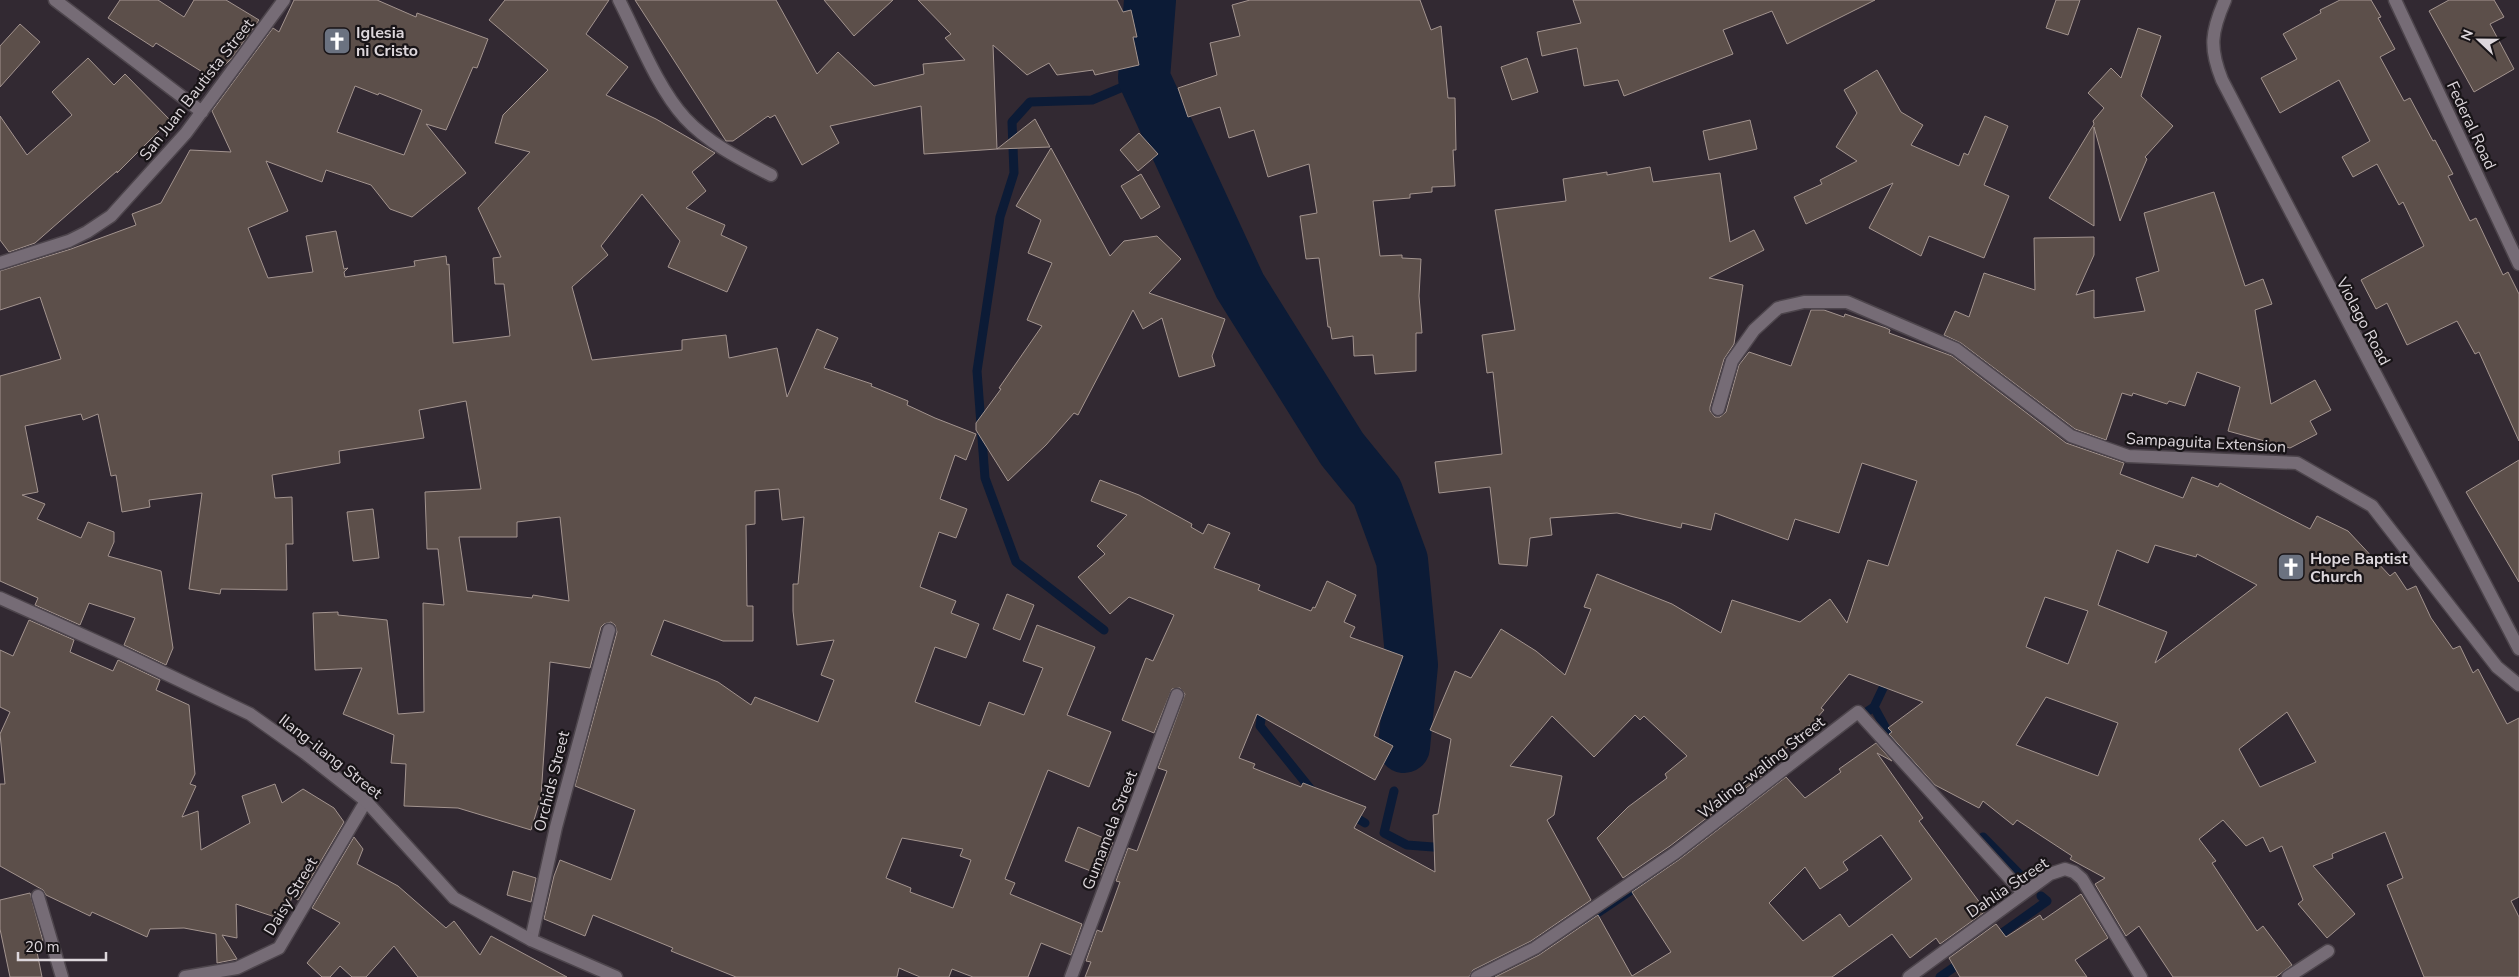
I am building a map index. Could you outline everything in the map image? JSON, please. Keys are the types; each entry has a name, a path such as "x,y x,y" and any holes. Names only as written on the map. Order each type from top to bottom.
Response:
{"street":[{"path":"55,0 202,112"},
{"name":"San Juan Bautista Street","path":"0,263 69,241 111,216 168,154 202,112 284,0"},
{"path":"619,0 660,82 684,117 714,143 770,175"},
{"name":"Violago Road","path":"2225,0 2217,18 2212,50 2222,80 2519,649"},
{"name":"Federal Road","path":"2395,0 2519,264"},
{"name":"Sampaguita Extension","path":"1718,409 1732,361 1754,330 1778,308 1804,302 1847,302 1956,349 2071,436 2128,456 2297,463 2372,506 2497,667 2519,686"},
{"name":"Ilang-ilang Street","path":"0,598 250,714 305,752 366,801 454,898 531,940 616,977"},
{"name":"Orchids Street","path":"531,940 556,827 609,630"},
{"name":"Gumamela Street","path":"1071,977 1176,695"},
{"name":"Waling-waling Street","path":"1477,977 1534,948 1675,853 1858,712 2023,892"},
{"name":"Daisy Street","path":"185,977 238,968 279,948 366,801"},
{"name":"Dahlia Street","path":"1909,977 2023,892 2058,871 2065,869 2074,872 2082,880 2141,977"},
{"path":"38,896 62,977"},
{"path":"2288,977 2328,951"}],"building":[{"path":"120,0 158,0 184,17 194,0 226,0 259,20 232,58 212,78 156,43 153,47 108,18"},
{"path":"294,0 377,0 416,17 417,13 488,39 477,68 473,67 446,130 426,124 466,173 412,217 390,209 371,185 326,170 322,182 266,161 288,211 248,228 268,278 313,272 306,236 336,231 344,269 348,268 344,272 345,277 415,266 414,261 446,256 447,265 449,264 453,343 510,336 504,284 495,284 493,258 501,257 478,208 530,152 495,143 503,115 548,70 489,20 505,0 609,0 586,34 628,67 606,95 656,119 715,153 692,172 706,191 686,208 725,225 721,235 747,247 727,292 668,267 680,241 642,194 601,246 608,255 572,287 592,360 682,350 682,340 726,335 729,358 777,348 787,397 817,329 838,338 824,368 872,384 871,386 908,401 907,405 976,434 966,460 955,455 940,499 967,509 956,538 939,532 920,587 956,601 951,613 979,624 966,658 935,647 915,702 980,726 989,702 1024,715 1043,668 1023,661 1037,625 1095,647 1067,715 1111,732 1089,787 1048,770 1005,879 1015,883 1010,894 1082,924 1071,955 1041,943 1028,977 973,977 952,969 949,977 920,977 899,968 897,977 736,977 671,951 673,948 593,915 585,936 544,919 554,876 560,860 611,880 635,810 575,786 617,632 615,625 611,622 601,627 590,668 550,662 541,797 531,830 458,808 404,806 406,764 391,763 394,735 343,714 362,668 315,670 313,613 338,612 338,615 387,620 398,714 424,712 423,603 444,605 438,549 427,549 425,492 481,489 466,401 419,410 424,438 339,451 340,463 272,475 275,498 292,497 293,544 286,544 287,590 221,589 220,594 189,589 202,493 149,500 150,507 122,512 116,475 111,476 98,414 83,420 81,414 25,426 38,492 22,495 45,504 37,519 81,538 88,522 114,532 114,542 108,556 161,571 173,648 166,665 124,645 135,618 89,603 80,625 35,605 38,598 0,581 0,376 61,359 40,297 0,310 0,271 71,249 136,225 132,214 161,203 190,150 231,152 212,111 273,28 279,32","holes":["355,86 378,95 379,93 422,110 404,155 337,132","779,489 782,520 804,517 798,584 793,584 793,611 797,645 834,640 821,675 834,680 818,722 755,697 751,705 718,682 651,655 664,620 723,641 753,641 753,606 747,606 746,525 755,524 755,491","560,517 569,601 533,595 532,598 467,591 459,537 517,537 517,522","902,838 963,849 960,856 971,860 953,908 910,892 911,888 886,878"]},
{"path":"635,0 776,0 817,74 838,52 874,86 924,74 923,64 965,60 945,38 951,34 918,0 1117,0 1123,12 1131,10 1137,37 1133,37 1139,65 1095,75 1093,70 1057,75 1049,63 1027,75 993,45 997,149 924,154 921,106 830,126 839,143 802,165 775,115 770,118 768,116 733,141 726,141"},
{"path":"824,0 893,0 854,36"},
{"path":"1250,0 1420,0 1431,30 1441,26 1448,98 1455,98 1456,150 1453,150 1455,186 1432,187 1432,192 1410,194 1410,198 1373,201 1380,256 1402,255 1402,258 1421,259 1419,296 1422,333 1416,333 1416,371 1375,374 1373,355 1354,356 1353,336 1332,339 1330,327 1328,327 1319,258 1306,259 1300,216 1317,213 1309,164 1268,177 1254,130 1229,138 1220,107 1188,117 1178,88 1217,75 1210,43 1240,36 1232,5"},
{"path":"1573,0 1875,0 1787,44 1772,11 1723,30 1733,54 1624,96 1618,80 1584,86 1577,48 1542,56 1537,32 1581,23"},
{"path":"2056,0 2080,0 2068,35 2046,28"},
{"path":"2340,0 2371,0 2381,17 2378,18 2395,49 2380,57 2404,101 2410,98 2433,141 2435,140 2453,174 2448,176 2470,221 2476,218 2503,275 2508,272 2519,294 2519,441 2479,352 2475,354 2457,321 2407,345 2387,303 2376,309 2361,280 2424,246 2403,202 2399,205 2377,164 2353,177 2342,157 2370,141 2339,80 2280,113 2261,78 2297,59 2283,34 2321,13 2320,10"},
{"path":"2449,0 2494,0 2504,17 2490,24 2514,69 2474,92 2429,11"},
{"path":"20,24 40,42 0,87 0,46"},
{"path":"2138,28 2161,36 2141,96 2173,126 2145,157 2147,159 2120,221 2094,127 2094,226 2049,198 2094,124 2093,121 2104,108 2088,93 2111,68 2121,78"},
{"path":"88,58 114,85 125,74 170,120 117,173 117,171 35,243 9,252 0,240 0,116 27,155 72,115 52,92"},
{"path":"1527,58 1538,92 1512,100 1501,67"},
{"path":"1877,70 1901,112 1923,125 1911,145 1959,166 1964,153 1968,155 1985,116 2008,126 1984,185 2009,196 1984,258 1929,236 1921,256 1869,228 1893,183 1806,224 1794,197 1822,184 1820,180 1857,161 1836,147 1857,113 1844,90"},
{"path":"1035,119 1050,147 997,149"},
{"path":"1750,120 1757,149 1709,160 1703,131"},
{"path":"1139,133 1158,154 1138,171 1120,150"},
{"path":"1051,148 1110,256 1124,241 1157,236 1181,259 1149,293 1225,319 1212,356 1215,366 1179,377 1162,318 1143,329 1133,310 1078,415 1074,413 1046,445 1008,481 976,430 976,423 1001,389 999,388 1042,326 1027,320 1052,263 1028,253 1041,220 1016,206"},
{"path":"1650,167 1653,182 1720,173 1730,242 1754,230 1764,250 1709,278 1743,285 1734,344 1724,359 1710,407 1710,411 1715,417 1720,417 1726,412 1739,365 1749,352 1791,366 1811,310 1824,310 1844,317 1845,314 1886,328 1890,330 1889,333 1952,356 2066,443 2124,463 2120,474 2183,498 2192,477 2218,487 2220,483 2310,529 2317,516 2348,531 2390,576 2395,572 2407,590 2416,586 2431,618 2453,649 2460,646 2473,673 2478,669 2507,724 2519,718 2519,897 2511,901 2519,917 2519,977 2424,977 2387,885 2403,878 2385,832 2332,854 2333,858 2313,866 2355,914 2327,938 2298,904 2303,900 2282,846 2270,852 2263,837 2246,846 2223,820 2199,839 2216,861 2212,863 2257,931 2263,926 2292,965 2276,977 2173,977 2139,926 2126,936 2095,884 2105,878 2070,859 2072,856 2017,820 2013,825 1983,801 1979,808 1935,785 1889,734 1892,732 1888,728 1923,702 1849,674 1821,708 1824,710 1772,762 1776,765 1670,846 1623,878 1597,838 1628,807 1667,778 1665,774 1687,756 1644,716 1640,720 1635,715 1594,757 1552,716 1510,766 1562,776 1554,815 1547,820 1591,900 1531,941 1473,970 1469,977 1085,977 1091,962 1086,961 1097,930 1102,932 1120,882 1116,881 1128,848 1137,851 1167,771 1158,768 1185,694 1180,688 1172,689 1154,733 1122,720 1146,658 1153,661 1174,615 1129,597 1110,614 1078,577 1105,554 1097,546 1127,515 1091,501 1100,480 1139,495 1192,524 1191,527 1203,534 1208,524 1230,533 1214,568 1260,585 1258,590 1311,611 1313,607 1315,608 1327,581 1356,595 1344,622 1355,627 1350,637 1403,656 1374,736 1393,746 1375,780 1257,714 1239,758 1255,764 1253,768 1301,787 1303,783 1366,807 1354,828 1435,872 1433,815 1438,814 1451,739 1430,730 1455,671 1471,678 1501,629 1536,651 1565,675 1591,609 1584,607 1597,574 1672,604 1721,633 1732,600 1800,622 1830,599 1847,623 1868,560 1888,566 1917,481 1862,463 1839,533 1795,519 1788,540 1715,513 1711,530 1682,523 1681,528 1617,513 1550,518 1552,535 1530,538 1527,566 1499,564 1490,487 1439,493 1435,462 1502,454 1493,372 1487,373 1482,335 1515,330 1495,210 1566,201 1563,179 1607,172 1607,175","holes":["2155,545 2196,557 2197,554 2257,585 2155,663 2167,632 2098,605 2117,550 2148,563","2045,597 2088,611 2068,664 2026,647","2046,697 2118,723 2098,776 2016,745","2287,712 2316,762 2260,787 2239,749"]},
{"path":"1141,174 1160,207 1141,219 1121,186"},
{"path":"2214,192 2245,286 2263,279 2272,304 2255,310 2271,404 2315,380 2331,410 2310,421 2317,434 2290,448 2228,431 2240,387 2197,372 2185,406 2169,401 2167,404 2133,393 2132,396 2122,393 2106,440 2075,429 1961,343 1944,335 1955,311 1969,317 1984,273 2035,290 2034,238 2094,237 2094,255 2076,295 2094,290 2094,318 2145,311 2136,278 2159,271 2144,213"},
{"path":"2519,460 2519,582 2466,492"},
{"path":"373,509 379,558 353,561 347,512"},
{"path":"1007,594 1034,605 1020,640 993,629"},
{"path":"29,620 74,640 70,652 113,671 118,660 160,680 156,690 189,705 195,774 190,784 196,786 182,817 198,811 201,850 250,823 242,796 275,784 282,803 303,789 334,808 344,822 298,900 292,897 284,920 236,904 237,938 222,935 237,959 217,963 216,934 184,928 150,929 147,937 92,912 90,916 46,895 43,890 0,866 0,784 5,784 0,734 10,712 0,707 0,650 13,656"},
{"path":"1876,743 1892,761 1877,753 1923,818 1919,821 1986,911 1940,944 1936,938 1910,958 1892,934 1832,977 1495,977 1539,955 1598,915 1632,976 1671,952 1632,892 1680,859 1786,777 1805,798 1841,772 1839,769","holes":["1881,835 1912,879 1849,927 1840,914 1803,941 1769,903 1805,867 1820,889 1848,870 1843,862"]},
{"path":"1078,827 1113,842 1101,875 1065,861"},
{"path":"354,837 363,849 357,864 398,886 446,928 454,921 480,955 491,936 567,977 418,977 394,946 366,977 352,977 340,966 330,977 322,977 307,963 340,923 312,908"},
{"path":"513,871 536,878 531,902 507,895"},
{"path":"30,893 43,941 35,942 42,977 10,977 0,929 0,900"},
{"path":"2081,894 2108,938 2075,960 2087,977 1960,977 1949,958 1996,924 2006,937 2040,915 2043,920"}],"waterway":[{"path":"1150,0 1144,78 1240,286 1342,449 1377,492 1402,560 1412,665 1404,747"},
{"path":"1104,630 1016,562 985,478 977,371 1000,217 1014,173 1012,122 1030,102 1092,100 1144,78"},
{"path":"1874,707 1884,686 1891,680"},
{"path":"1263,706 1260,726 1313,792"},
{"path":"1868,711 1874,707 1891,738 1919,770"},
{"path":"1394,791 1384,833 1407,845 1446,848"},
{"path":"1350,814 1365,823"},
{"path":"1983,837 2029,884"},
{"path":"1584,922 1658,872"},
{"path":"1994,939 2047,901 2041,896"},
{"path":"1940,977 1963,961"}],"place":[{"name":"Iglesia ni Cristo","path":"337,41"},
{"name":"Hope Baptist Church","path":"2291,567"}]}
